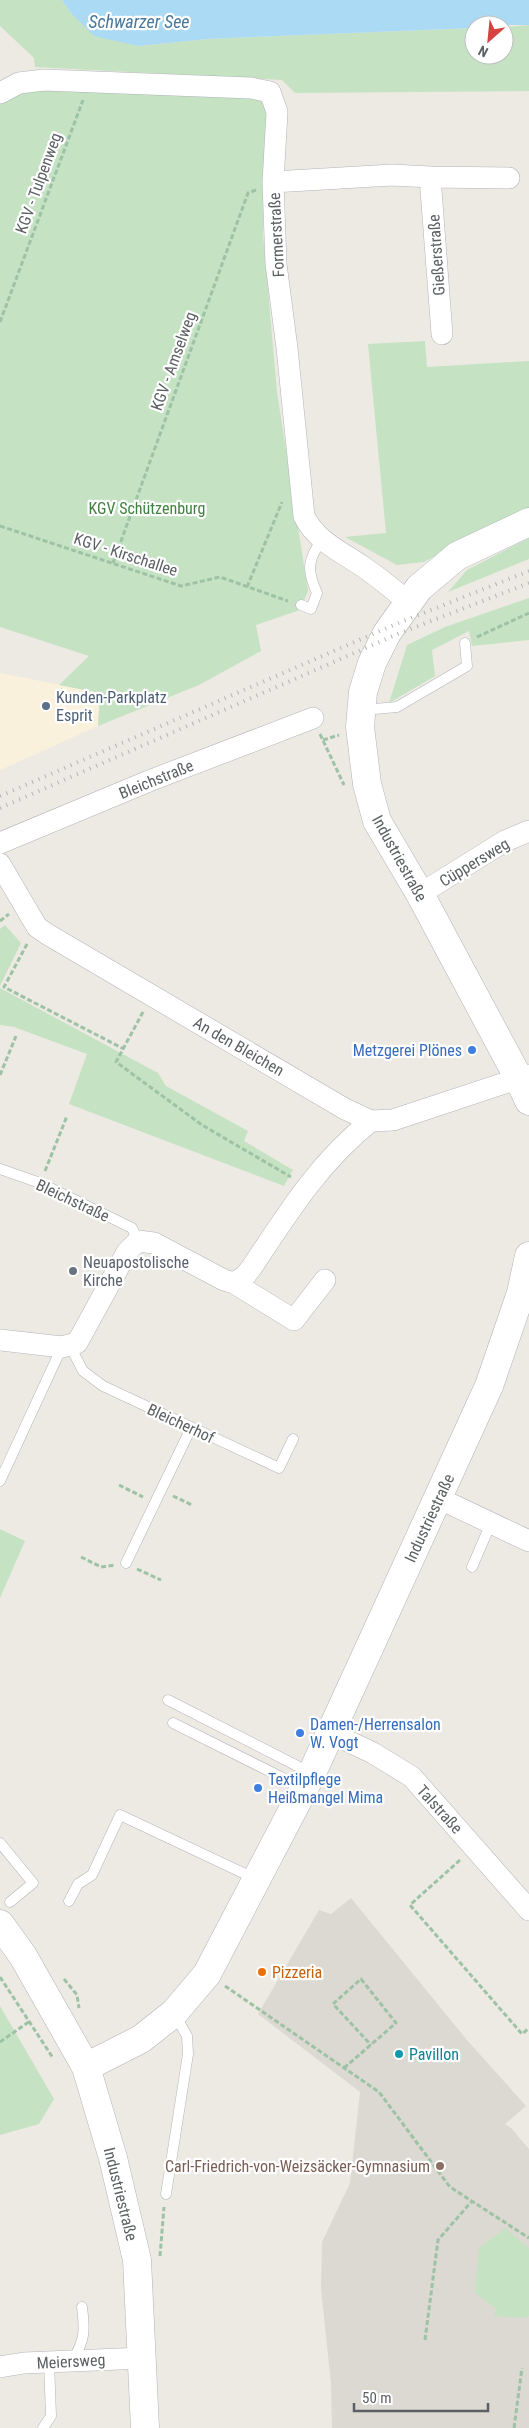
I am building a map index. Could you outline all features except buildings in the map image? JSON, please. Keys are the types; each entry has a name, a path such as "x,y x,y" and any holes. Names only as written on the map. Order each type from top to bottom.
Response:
{"street":[{"name":"Formerstraße","path":"0,93 19,83 44,80 261,89 270,92 277,112 273,182 276,264 287,348 304,516 310,528 322,540 384,582 408,602"},
{"path":"273,182 392,175 510,178"},
{"name":"Gießerstraße","path":"430,177 442,334"},
{"name":"Industriestraße","path":"526,1085 420,894 377,821 366,784 360,727 363,692 372,663 387,633 408,602 437,571 457,556 529,522"},
{"name":"Bleichstraße","path":"0,843 149,781 313,718"},
{"name":"Cüppersweg","path":"420,894 505,842 529,831"},
{"name":"An den Bleichen","path":"0,864 36,927 345,1109 371,1121 392,1120 526,1085"},
{"path":"234,1283 245,1276 252,1267 307,1185 335,1153 371,1121"},
{"path":"0,1340 66,1347 76,1343 82,1336 127,1252 138,1241 154,1243 224,1280 234,1283 294,1320 325,1280"},
{"name":"Industriestraße","path":"145,2428 137,2260 126,2208 86,2067 141,2039 174,2013 207,1974 308,1781 489,1386 520,1293 529,1256"},
{"path":"438,1498 529,1541"},
{"name":"Talstraße","path":"331,1733 373,1753 412,1777 529,1910"},
{"path":"5,1913 23,1956 86,2067"},
{"name":"Meiersweg","path":"0,2367 49,2362 143,2358"}],"lane":[{"path":"301,605 311,609 317,593 309,575 312,556 322,540"},
{"path":"362,710 397,707 467,666 465,643"},
{"name":"Bleichstraße","path":"0,1169 40,1183 132,1228 138,1241"},
{"path":"0,1481 66,1347"},
{"name":"Bleicherhof","path":"66,1347 83,1371 103,1386 279,1468 293,1439"},
{"path":"126,1563 191,1428"},
{"path":"472,1567 490,1523"},
{"path":"168,1700 308,1781"},
{"path":"173,1723 308,1781"},
{"path":"69,1901 78,1884 92,1875 120,1815 256,1880"},
{"path":"0,1843 32,1883 5,1913"},
{"path":"166,2194 188,2054 188,2036 174,2013"},
{"path":"72,2361 82,2346 85,2331 82,2307"},
{"path":"43,2428 51,2416 49,2362"}],"path":[{"name":"KGV - Tulpenweg","path":"0,322 91,81"},
{"name":"KGV - Amselweg","path":"113,563 248,193 273,182"},
{"path":"247,587 283,501"},
{"name":"KGV - Kirschallee","path":"0,526 180,586 220,577 301,605"},
{"path":"465,643 529,613"},
{"path":"313,718 345,788"},
{"path":"36,927 4,987 124,1049"},
{"path":"152,996 116,1062 202,1125 307,1185"},
{"path":"0,1075 16,1036"},
{"path":"40,1183 67,1116"},
{"path":"119,1486 155,1503"},
{"path":"162,1490 192,1505"},
{"path":"81,1557 101,1567 126,1563 161,1580"},
{"path":"474,1847 410,1905 522,2034 529,2028"},
{"path":"207,1974 379,2092 450,2187 529,2238"},
{"path":"344,2068 371,2045 396,2023 361,1979 333,2004 371,2045"},
{"path":"0,2042 29,2021"},
{"path":"425,2340 438,2240 472,2201"},
{"path":"514,2428 522,2368"}],"shaded area":[{"name":"Kunden-Parkplatz Esprit","path":"0,673 100,693 98,726 0,770"},
{"name":"Carl-Friedrich-von-Weizsäcker-Gymnasium","path":"351,1898 467,2040 526,2106 505,2124 511,2128 529,2149 529,2428 332,2428 331,2384 321,2289 322,2242 350,2183 360,2092 258,2014 319,1910 331,1914"}],"green space":[{"path":"0,0 62,0 71,13 138,46 208,39 464,28 464,65 514,65 514,26 529,25 529,91 295,93 282,80 35,67 34,58 0,26"},
{"name":"KGV Schützenburg","path":"27,90 264,98 271,109 264,161 263,233 277,392 308,591 300,610 256,625 261,651 199,685 98,726 100,693 59,685 89,656 0,627 0,103"},
{"path":"425,341 427,367 529,361 529,510 471,536 424,562 397,565 345,537 386,533 368,344"},
{"path":"529,538 529,559 448,592 467,570"},
{"path":"529,598 529,640 472,646 469,631 432,650 435,676 389,703 407,645 445,627"},
{"path":"5,925 21,943 0,986 0,929"},
{"path":"0,988 158,1073 166,1086 248,1131 244,1141 293,1170 284,1186 69,1104 87,1054 14,1027 0,1025"},
{"path":"0,1529 25,1541 0,1598"},
{"path":"0,2006 54,2099 39,2124 0,2135"},
{"path":"505,2228 529,2248 529,2316 525,2318 494,2316 496,2309 475,2293 479,2248"}],"water":[{"name":"Schwarzer See","path":"62,0 529,0 529,25 514,25 514,15 464,15 464,28 208,39 138,46 94,36 71,13"}],"railway":[{"path":"0,796 396,624 529,571"},
{"path":"0,808 400,633 529,583"}],"place":[{"name":"Kunden-Parkplatz Esprit","path":"46,706"},
{"name":"Metzgerei Plönes","path":"472,1050"},
{"name":"Neuapostolische Kirche","path":"73,1271"},
{"name":"Damen-/Herrensalon W. Vogt","path":"300,1733"},
{"name":"Textilpflege Heißmangel Mima","path":"258,1788"},
{"name":"Pizzeria","path":"262,1972"},
{"name":"Pavillon","path":"399,2054"},
{"name":"Carl-Friedrich-von-Weizsäcker-Gymnasium","path":"440,2166"}]}
